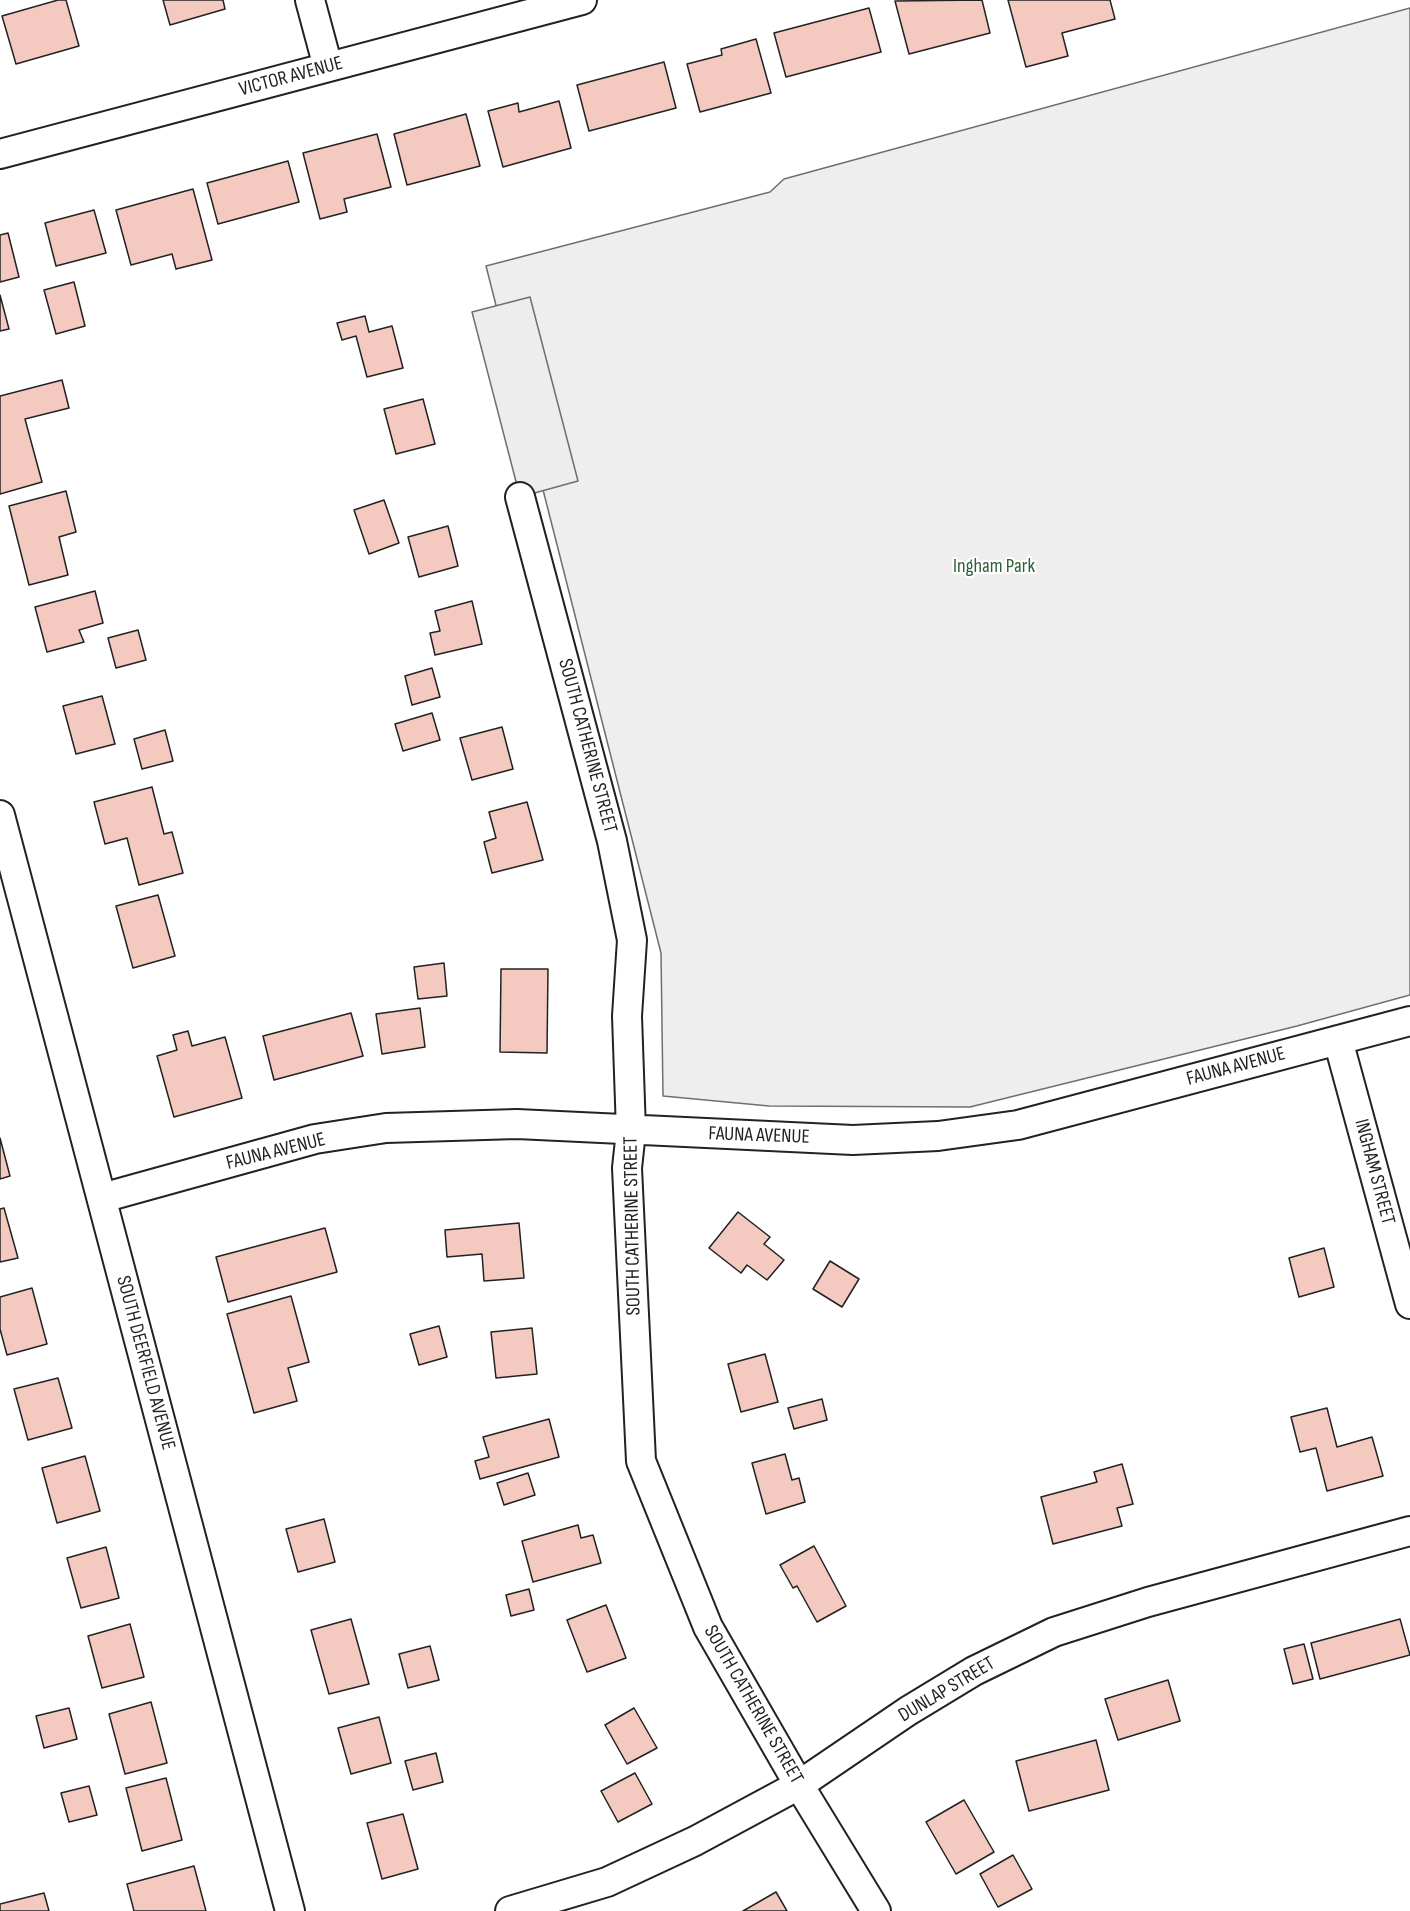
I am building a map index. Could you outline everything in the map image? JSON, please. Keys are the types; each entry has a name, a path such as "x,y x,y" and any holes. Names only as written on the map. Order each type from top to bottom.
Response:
{"street":[{"path":"310,0 328,67"},
{"name":"VICTOR AVENUE","path":"0,154 582,0"},
{"name":"SOUTH CATHERINE STREET","path":"519,496 612,841 632,940 627,1016 631,1131 627,1168 641,1461 708,1627 799,1785 876,1911"},
{"name":"SOUTH DEERFIELD AVENUE","path":"2,830 102,1198 290,1911"},
{"name":"FAUNA AVENUE","path":"102,1198 315,1139 386,1128 518,1124 853,1140 938,1136 1018,1125 1410,1021"},
{"name":"INGHAM STREET","path":"1338,1040 1410,1304"},
{"name":"DUNLAP STREET","path":"510,1911 607,1882 695,1841 799,1785 908,1711 974,1671 1054,1632 1148,1602 1410,1531"}],"green space":[{"name":"Ingham Park","path":"1410,8 1410,995 1297,1026 970,1107 769,1106 663,1096 661,953 486,266 770,192 784,179"}],"shaded area":[{"path":"530,297 578,481 520,497 472,312"}],"building":[{"path":"58,0 66,0 79,46 16,64 2,16"},
{"path":"163,0 223,0 225,9 170,25"},
{"path":"982,0 990,33 909,54 895,1"},
{"path":"1008,0 1110,0 1115,19 1062,33 1068,56 1026,67"},
{"path":"869,8 881,52 786,77 774,33"},
{"path":"756,39 771,93 700,112 687,64 722,55 721,49"},
{"path":"664,62 676,108 589,131 577,85"},
{"path":"559,101 571,148 503,167 488,111 518,103 519,112"},
{"path":"466,114 480,166 407,185 394,134"},
{"path":"377,134 391,187 344,199 347,212 320,219 303,153"},
{"path":"288,161 299,202 218,224 207,183"},
{"path":"193,189 212,260 176,269 172,254 131,265 116,210"},
{"path":"94,210 106,253 56,266 45,223"},
{"path":"8,233 19,277 0,282 0,235"},
{"path":"74,282 85,326 56,334 44,290"},
{"path":"0,295 9,329 0,331"},
{"path":"365,316 369,332 392,326 403,368 367,377 356,336 342,340 337,323"},
{"path":"62,380 69,408 25,419 42,482 0,494 0,396"},
{"path":"423,399 435,444 396,454 384,409"},
{"path":"66,491 76,532 59,537 68,575 29,585 9,506"},
{"path":"384,500 399,543 369,554 354,510"},
{"path":"448,526 458,566 419,577 408,537"},
{"path":"95,591 103,623 79,630 84,642 47,652 35,607"},
{"path":"472,601 482,644 435,655 430,633 440,631 435,611"},
{"path":"138,630 146,660 116,668 108,638"},
{"path":"432,668 440,697 412,705 405,676"},
{"path":"102,696 115,744 76,754 63,706"},
{"path":"432,713 440,740 403,751 395,724"},
{"path":"502,727 513,769 472,780 460,738"},
{"path":"165,730 173,761 142,769 134,739"},
{"path":"152,787 164,834 172,832 183,873 139,885 127,838 105,844 94,802"},
{"path":"527,802 543,860 492,873 484,842 496,838 489,812"},
{"path":"158,895 175,956 133,968 116,906"},
{"path":"444,963 447,996 418,999 414,967"},
{"path":"501,969 548,969 547,1053 500,1052"},
{"path":"420,1008 425,1047 382,1054 376,1014"},
{"path":"351,1013 363,1056 274,1080 263,1036"},
{"path":"188,1031 192,1046 225,1037 242,1098 174,1117 157,1056 177,1050 173,1035"},
{"path":"0,1138 10,1176 0,1179"},
{"path":"4,1208 18,1258 0,1262 0,1209"},
{"path":"738,1212 770,1237 764,1244 784,1260 767,1280 747,1265 741,1273 709,1248"},
{"path":"519,1223 524,1278 484,1281 482,1254 447,1257 445,1230"},
{"path":"325,1228 337,1272 228,1302 216,1257"},
{"path":"1324,1248 1334,1287 1299,1297 1289,1258"},
{"path":"830,1261 859,1279 842,1307 813,1289"},
{"path":"32,1288 47,1344 7,1355 0,1329 0,1297"},
{"path":"291,1296 309,1362 288,1368 297,1401 254,1413 227,1314"},
{"path":"439,1326 447,1357 419,1365 410,1334"},
{"path":"532,1328 537,1374 496,1378 491,1332"},
{"path":"765,1354 778,1402 741,1412 728,1364"},
{"path":"58,1378 72,1428 28,1440 14,1389"},
{"path":"822,1399 827,1420 794,1429 788,1408"},
{"path":"1327,1408 1337,1447 1372,1437 1383,1476 1327,1491 1316,1448 1300,1452 1291,1417"},
{"path":"549,1419 559,1457 480,1479 475,1461 489,1457 483,1437"},
{"path":"785,1454 792,1480 799,1478 805,1502 766,1514 752,1463"},
{"path":"85,1456 100,1511 57,1523 42,1468"},
{"path":"1122,1464 1133,1504 1117,1508 1122,1526 1053,1544 1041,1497 1097,1482 1094,1472"},
{"path":"528,1473 535,1495 504,1505 497,1483"},
{"path":"324,1519 335,1562 298,1572 286,1529"},
{"path":"578,1525 581,1538 593,1535 601,1563 533,1582 522,1541"},
{"path":"814,1546 846,1606 817,1622 797,1586 793,1588 780,1565"},
{"path":"106,1547 119,1598 81,1608 67,1558"},
{"path":"529,1589 534,1610 511,1616 506,1595"},
{"path":"606,1605 626,1658 587,1672 567,1620"},
{"path":"351,1619 369,1684 329,1694 311,1630"},
{"path":"1400,1619 1410,1655 1320,1679 1311,1643"},
{"path":"130,1624 144,1677 102,1688 88,1636"},
{"path":"1304,1644 1313,1679 1293,1684 1284,1649"},
{"path":"430,1646 439,1680 408,1688 399,1654"},
{"path":"1168,1680 1180,1721 1118,1740 1105,1699"},
{"path":"151,1702 167,1763 125,1774 109,1714"},
{"path":"69,1708 77,1739 44,1748 36,1716"},
{"path":"634,1708 657,1748 627,1764 605,1725"},
{"path":"379,1717 391,1763 351,1774 338,1728"},
{"path":"1096,1740 1109,1790 1029,1811 1016,1761"},
{"path":"436,1753 443,1782 413,1790 405,1761"},
{"path":"635,1773 652,1804 618,1822 601,1791"},
{"path":"166,1778 182,1840 142,1851 126,1788"},
{"path":"89,1786 97,1815 69,1822 61,1793"},
{"path":"964,1800 994,1852 956,1874 926,1822"},
{"path":"403,1814 418,1869 382,1879 367,1823"},
{"path":"1013,1855 1032,1889 998,1907 980,1874"},
{"path":"194,1866 206,1911 134,1911 127,1884"},
{"path":"776,1892 787,1911 743,1911"},
{"path":"44,1893 49,1911 0,1911 0,1904"}]}
